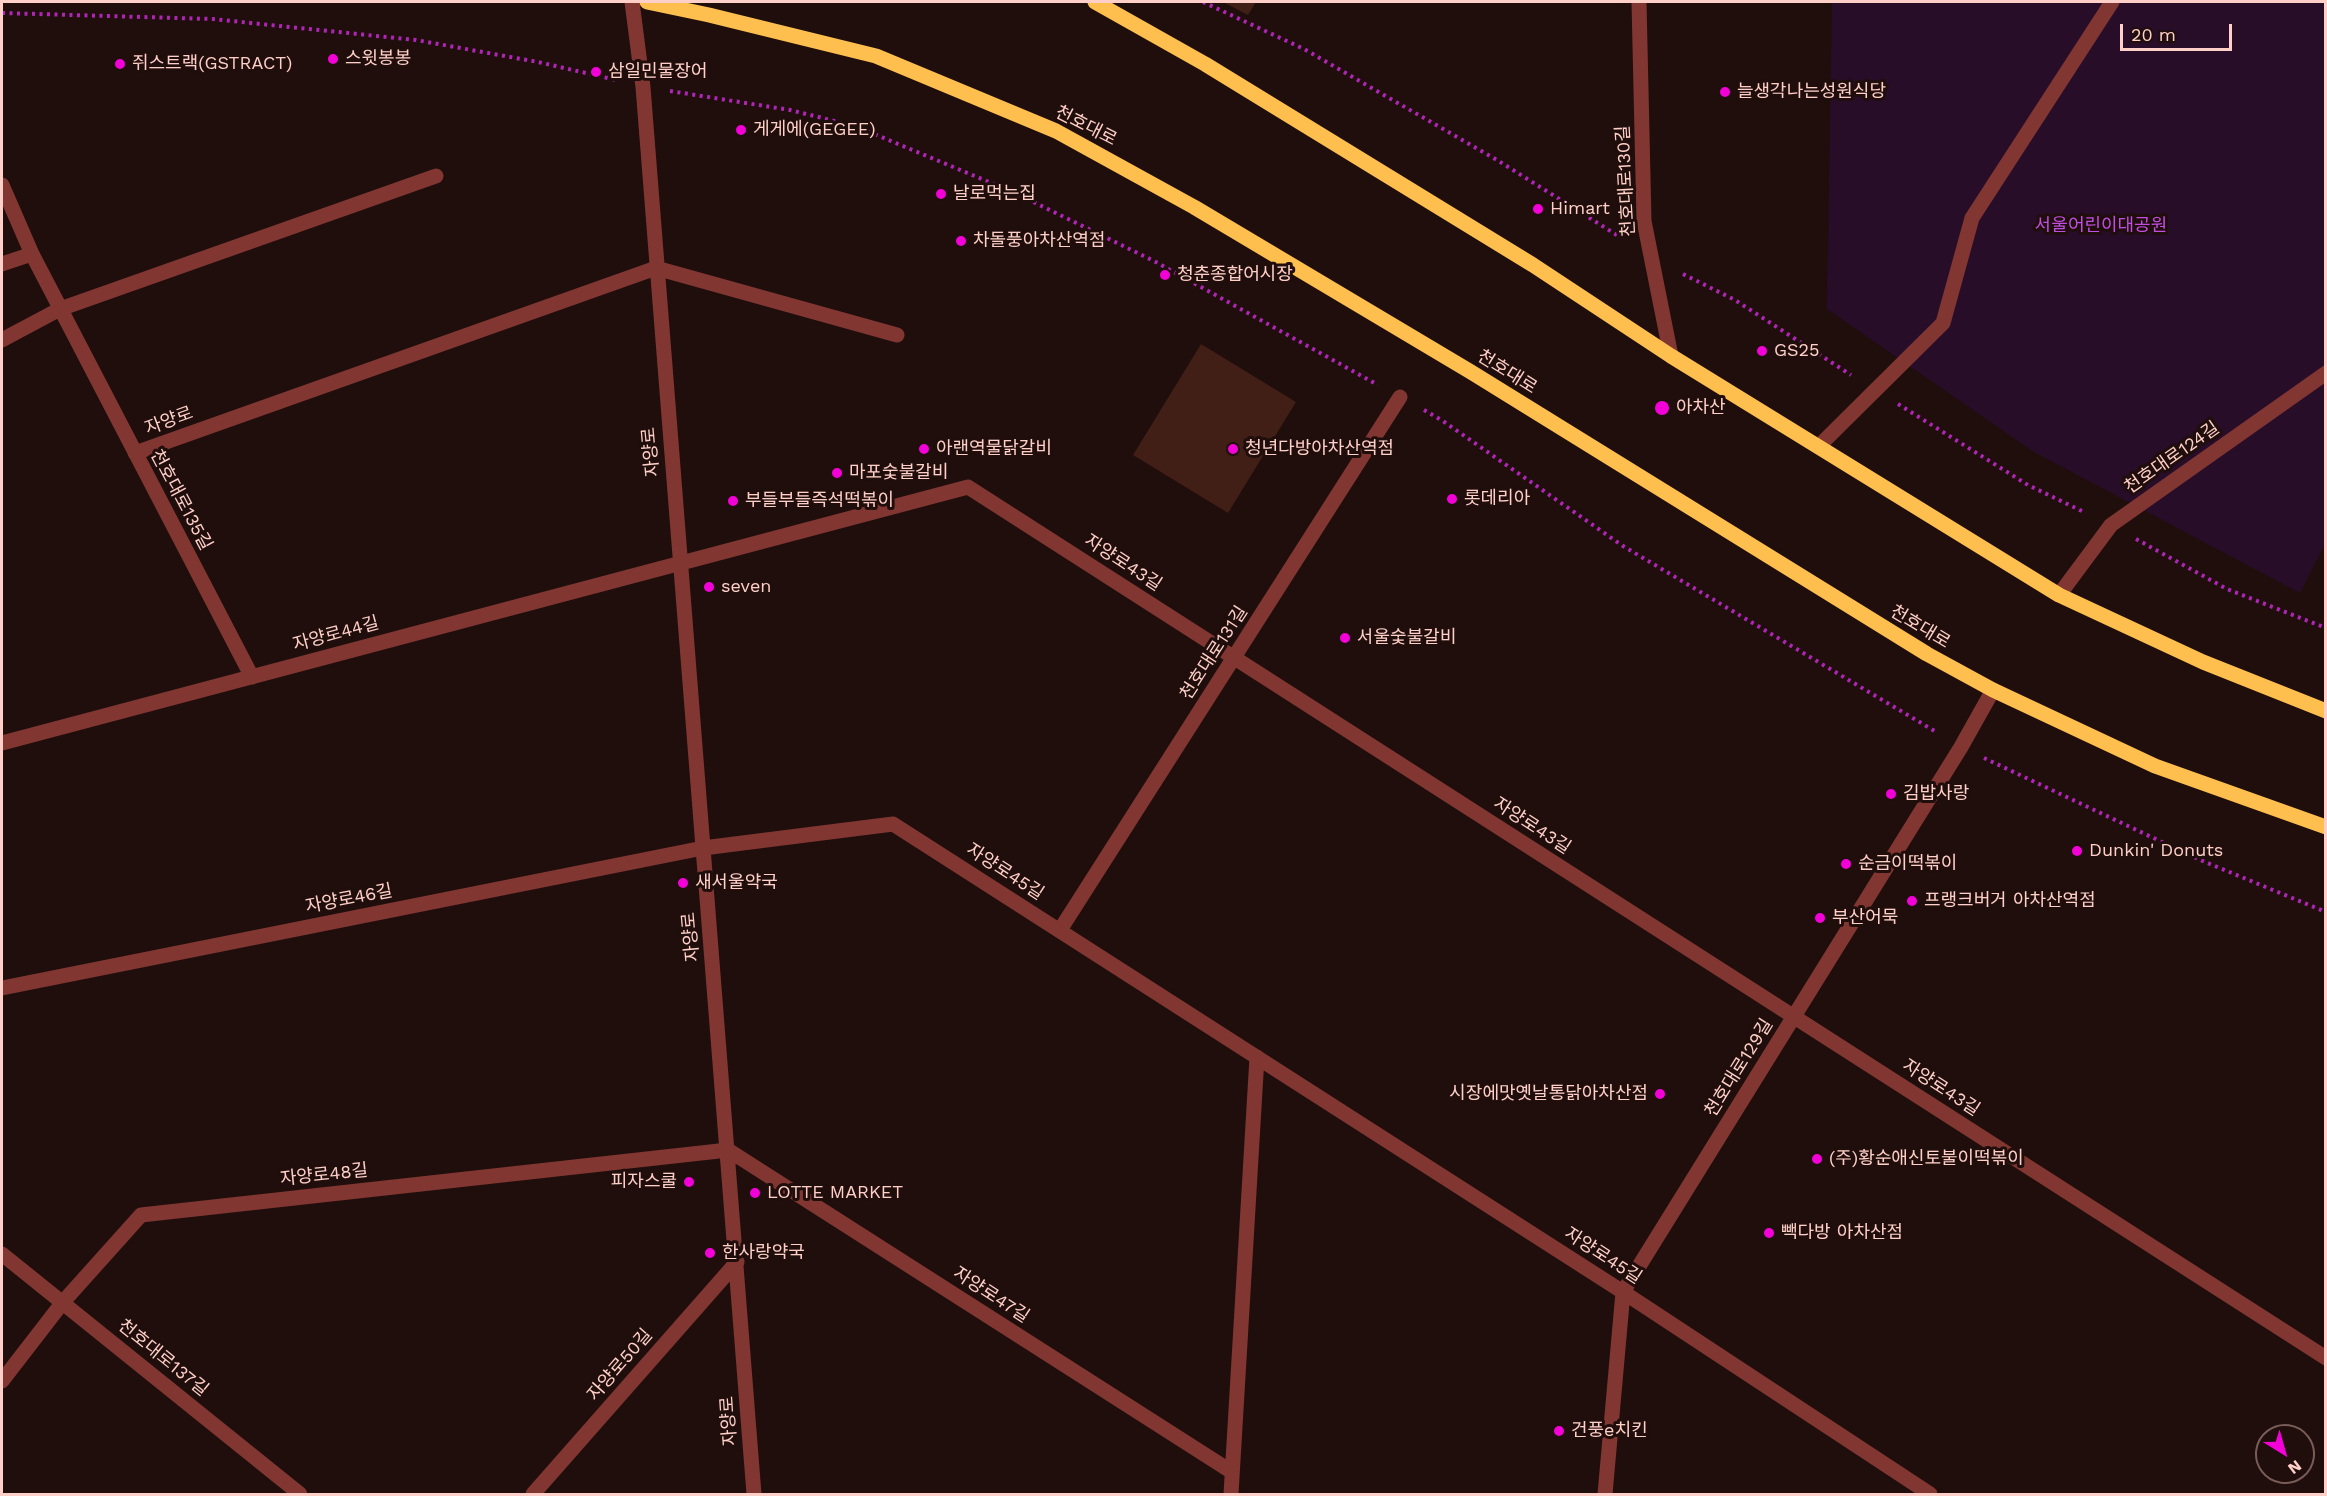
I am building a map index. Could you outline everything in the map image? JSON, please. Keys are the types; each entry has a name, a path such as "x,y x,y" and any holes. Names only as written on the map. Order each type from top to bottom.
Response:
{"main road":[{"name":"천호대로","path":"647,2 876,56 1056,131 1194,207 1471,372 1927,654 1993,690 2155,766 2325,826"},
{"path":"1095,2 1205,64 1513,253 1671,356 2060,595 2203,662 2325,711"}],"street":[{"name":"자양로","path":"632,2 643,87 754,1494"},
{"name":"천호대로130길","path":"1639,2 1644,220 1671,356"},
{"path":"1819,446 1943,323 1971,218 2112,2"},
{"path":"2,340 60,309 435,176"},
{"name":"천호대로135길","path":"2,185 32,254 60,309 252,676"},
{"path":"2,264 32,254"},
{"name":"자양로","path":"135,453 656,268"},
{"path":"656,268 897,335"},
{"name":"천호대로124길","path":"2060,595 2111,525 2325,373"},
{"name":"천호대로131길","path":"1060,930 1400,397"},
{"name":"자양로43길","path":"680,564 968,487 2325,1358"},
{"name":"자양로44길","path":"2,743 680,564"},
{"name":"천호대로129길","path":"1605,1494 1623,1292 1993,690"},
{"name":"자양로45길","path":"704,848 893,824 1623,1292 1926,1493"},
{"name":"자양로46길","path":"2,988 704,848"},
{"path":"1231,1494 1257,1057"},
{"name":"자양로48길","path":"2,1381 63,1302 141,1215 728,1150"},
{"name":"자양로47길","path":"728,1150 1232,1472"},
{"name":"천호대로137길","path":"2,1254 300,1494"},
{"name":"자양로50길","path":"532,1494 737,1262"}],"path":[{"path":"1203,2 1304,49 1497,160 1652,257 1735,300 2028,485 2111,525 2227,590 2325,628"},
{"path":"2,13 212,19 416,40 538,62 643,87 790,110 855,126 1012,192 1154,261 1443,421 1623,546 1960,747 2198,859 2325,912"}],"green space":[{"name":"서울어린이대공원","path":"1832,2 2325,2 2326,542 2300,593 2034,452 1827,309"}],"building":[{"path":"1225,2 1256,2 1248,15"},
{"path":"1201,344 1296,402 1228,513 1133,455"}],"place":[{"name":"스윗봉봉","path":"333,59"},
{"name":"쥐스트랙(GSTRACT)","path":"120,64"},
{"name":"삼일민물장어","path":"596,72"},
{"name":"늘생각나는성원식당","path":"1725,92"},
{"name":"게게에(GEGEE)","path":"741,130"},
{"name":"날로먹는집","path":"941,194"},
{"name":"Himart","path":"1538,209"},
{"name":"차돌풍아차산역점","path":"961,241"},
{"name":"청춘종합어시장","path":"1165,275"},
{"name":"GS25","path":"1762,351"},
{"name":"아차산","path":"1662,408"},
{"name":"아랜역물닭갈비","path":"924,449"},
{"name":"청년다방아차산역점","path":"1233,449"},
{"name":"마포숯불갈비","path":"837,473"},
{"name":"롯데리아","path":"1452,499"},
{"name":"부들부들즉석떡볶이","path":"733,501"},
{"name":"seven","path":"709,587"},
{"name":"서울숯불갈비","path":"1345,638"},
{"name":"김밥사랑","path":"1891,794"},
{"name":"Dunkin' Donuts","path":"2077,851"},
{"name":"순금이떡볶이","path":"1846,864"},
{"name":"새서울약국","path":"683,883"},
{"name":"프랭크버거 아차산역점","path":"1912,901"},
{"name":"부산어묵","path":"1820,918"},
{"name":"시장에맛옛날통닭아차산점","path":"1660,1094"},
{"name":"(주)황순애신토불이떡볶이","path":"1817,1159"},
{"name":"피자스쿨","path":"689,1182"},
{"name":"LOTTE MARKET","path":"755,1193"},
{"name":"빽다방 아차산점","path":"1769,1233"},
{"name":"한사랑약국","path":"710,1253"},
{"name":"건풍e치킨","path":"1559,1431"}]}
